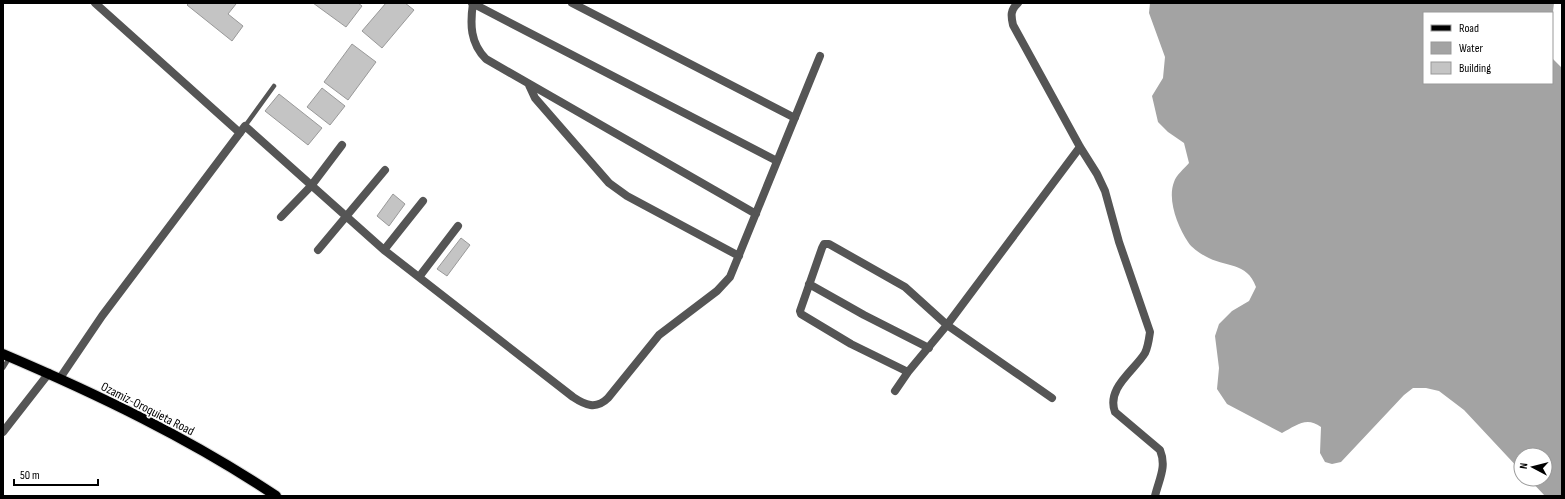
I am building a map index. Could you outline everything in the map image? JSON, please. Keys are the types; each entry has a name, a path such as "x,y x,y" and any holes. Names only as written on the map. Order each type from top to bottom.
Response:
{"main road":[{"name":"Ozamiz-Oroquieta Road","path":"7,355 60,378 200,449 276,496"}],"street":[{"path":"95,3 242,130 311,186 384,250 583,404 597,405 601,404 608,398 659,335 722,286 730,277 820,56"},
{"path":"756,214 492,64 480,54 473,40 471,16 473,3 777,161"},
{"path":"572,3 794,118"},
{"path":"1018,3 1014,6 1011,14 1013,25 1080,147 1097,174 1105,191 1119,242 1150,332 1145,353 1117,388 1113,397 1113,406 1115,412 1160,450 1164,466 1155,496"},
{"path":"529,85 534,98 609,183 627,196 739,256"},
{"path":"60,378 102,316 242,130"},
{"path":"281,217 311,186 342,145"},
{"path":"895,391 908,372 947,325 1080,147"},
{"path":"318,250 385,170"},
{"path":"384,250 423,201"},
{"path":"419,276 458,226"},
{"path":"908,372 851,344 803,316 800,311 824,244 829,244 905,287 947,325 1052,398"},
{"path":"809,284 864,315 929,348"},
{"path":"3,432 49,373"}],"lane":[{"path":"242,130 274,86"},
{"path":"3,368 7,355"}],"water":[{"path":"1150,3 1554,3 1553,12 1423,12 1423,84 1553,84 1553,59 1562,68 1562,496 1545,496 1537,487 1553,487 1553,447 1513,447 1513,462 1464,410 1439,391 1426,388 1413,388 1404,395 1341,462 1332,464 1325,462 1320,453 1321,427 1316,424 1311,422 1301,423 1282,433 1227,404 1217,389 1219,368 1215,336 1219,324 1232,311 1249,301 1256,287 1247,273 1241,269 1213,260 1195,250 1188,242 1177,221 1173,205 1172,189 1176,177 1189,163 1184,143 1168,132 1158,122 1152,96 1163,78 1165,57 1149,13"}],"building":[{"path":"189,3 235,3 236,4 228,14 243,26 232,41 187,5"},
{"path":"313,3 358,3 362,6 346,27"},
{"path":"386,3 405,3 414,10 382,48 362,31"},
{"path":"352,44 376,62 348,100 324,82"},
{"path":"322,88 345,106 330,125 307,107"},
{"path":"279,94 322,128 308,145 265,111"},
{"path":"393,194 405,204 389,226 377,216"},
{"path":"461,238 470,245 447,276 437,269"}]}
